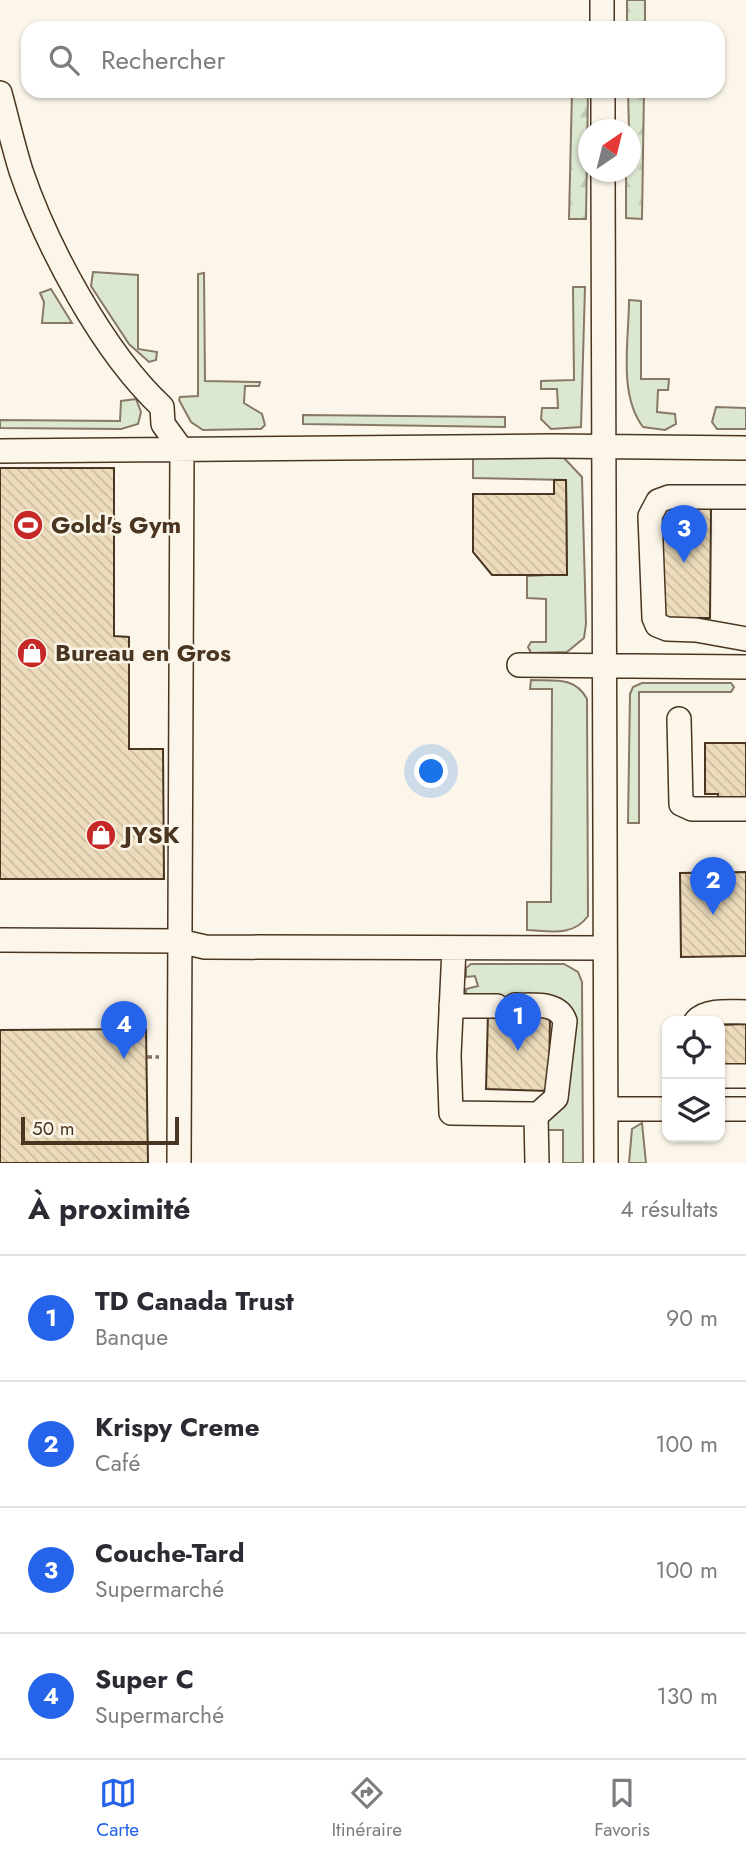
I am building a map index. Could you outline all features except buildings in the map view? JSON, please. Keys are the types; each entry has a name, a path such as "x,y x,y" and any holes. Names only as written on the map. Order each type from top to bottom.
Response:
{"street":[{"path":"602,0 603,21"},
{"path":"0,93 21,171 58,258 104,335 143,390 162,407 163,424 182,450 179,1163"},
{"path":"603,98 603,119"},
{"path":"603,182 606,1163"},
{"path":"0,451 604,446 746,448"},
{"path":"746,497 669,497 658,501 650,516 654,618 657,625 667,629 696,630 746,639"},
{"path":"519,665 603,668 746,667"},
{"path":"679,719 681,803 689,809 746,809"},
{"path":"0,940 179,941 205,947 604,948"},
{"path":"451,1006 552,1007 561,1012 565,1021 555,1098 536,1116 452,1113 451,1006 454,948"},
{"path":"703,1016 719,1012 746,1012"},
{"path":"725,1076 746,1076"},
{"path":"606,1109 662,1109"},
{"path":"725,1109 746,1109"},
{"path":"536,1116 537,1163"}],"path":[{"path":"147,1057 157,1058"}],"green space":[{"path":"627,0 645,0 645,21 627,21"},
{"path":"572,98 588,98 588,119 578,119 578,182 587,182 586,219 569,219"},
{"path":"628,98 644,98 642,219 626,218 626,182 641,182 641,119 629,119"},
{"path":"93,272 138,275 138,349 157,352 156,360 149,362 129,344 91,286"},
{"path":"204,273 205,381 260,382 259,386 245,386 244,403 262,414 265,425 261,429 203,430 191,422 179,400 180,397 198,396 198,274"},
{"path":"573,287 585,287 581,427 551,429 541,419 542,408 558,408 557,389 541,389 541,381 574,380"},
{"path":"51,289 72,323 42,323 44,302 40,293"},
{"path":"629,300 641,301 641,379 669,379 668,390 658,390 657,412 675,414 676,424 665,430 643,427 630,399 627,366"},
{"path":"136,399 141,412 138,424 121,429 0,428 0,420 120,421 121,401"},
{"path":"716,407 746,408 746,429 717,429 712,422"},
{"path":"303,415 505,417 505,427 303,424"},
{"path":"473,458 564,458 582,477 586,624 584,638 567,652 531,653 528,647 531,642 546,642 546,599 527,598 527,576 567,574 566,480 473,478"},
{"path":"531,680 570,683 587,699 588,916 575,927 552,932 527,930 527,902 551,902 552,689 530,689"},
{"path":"642,683 731,683 734,687 731,692 639,692 639,823 628,823 630,694 633,687"},
{"path":"471,964 564,964 578,972 582,982 583,1163 563,1163 563,1130 545,1130 571,1020 466,1000 466,989 478,986 475,976 466,977 466,968"},
{"path":"642,1123 646,1163 629,1163 632,1129"}],"place":[{"name":"Gold's Gym","path":"28,525"},
{"name":"Couche-Tard","path":"684,563"},
{"name":"Bureau en Gros","path":"32,653"},
{"name":"JYSK","path":"101,835"},
{"name":"Krispy Creme","path":"713,915"},
{"name":"TD Canada Trust","path":"518,1051"},
{"name":"Super C","path":"124,1059"}]}
